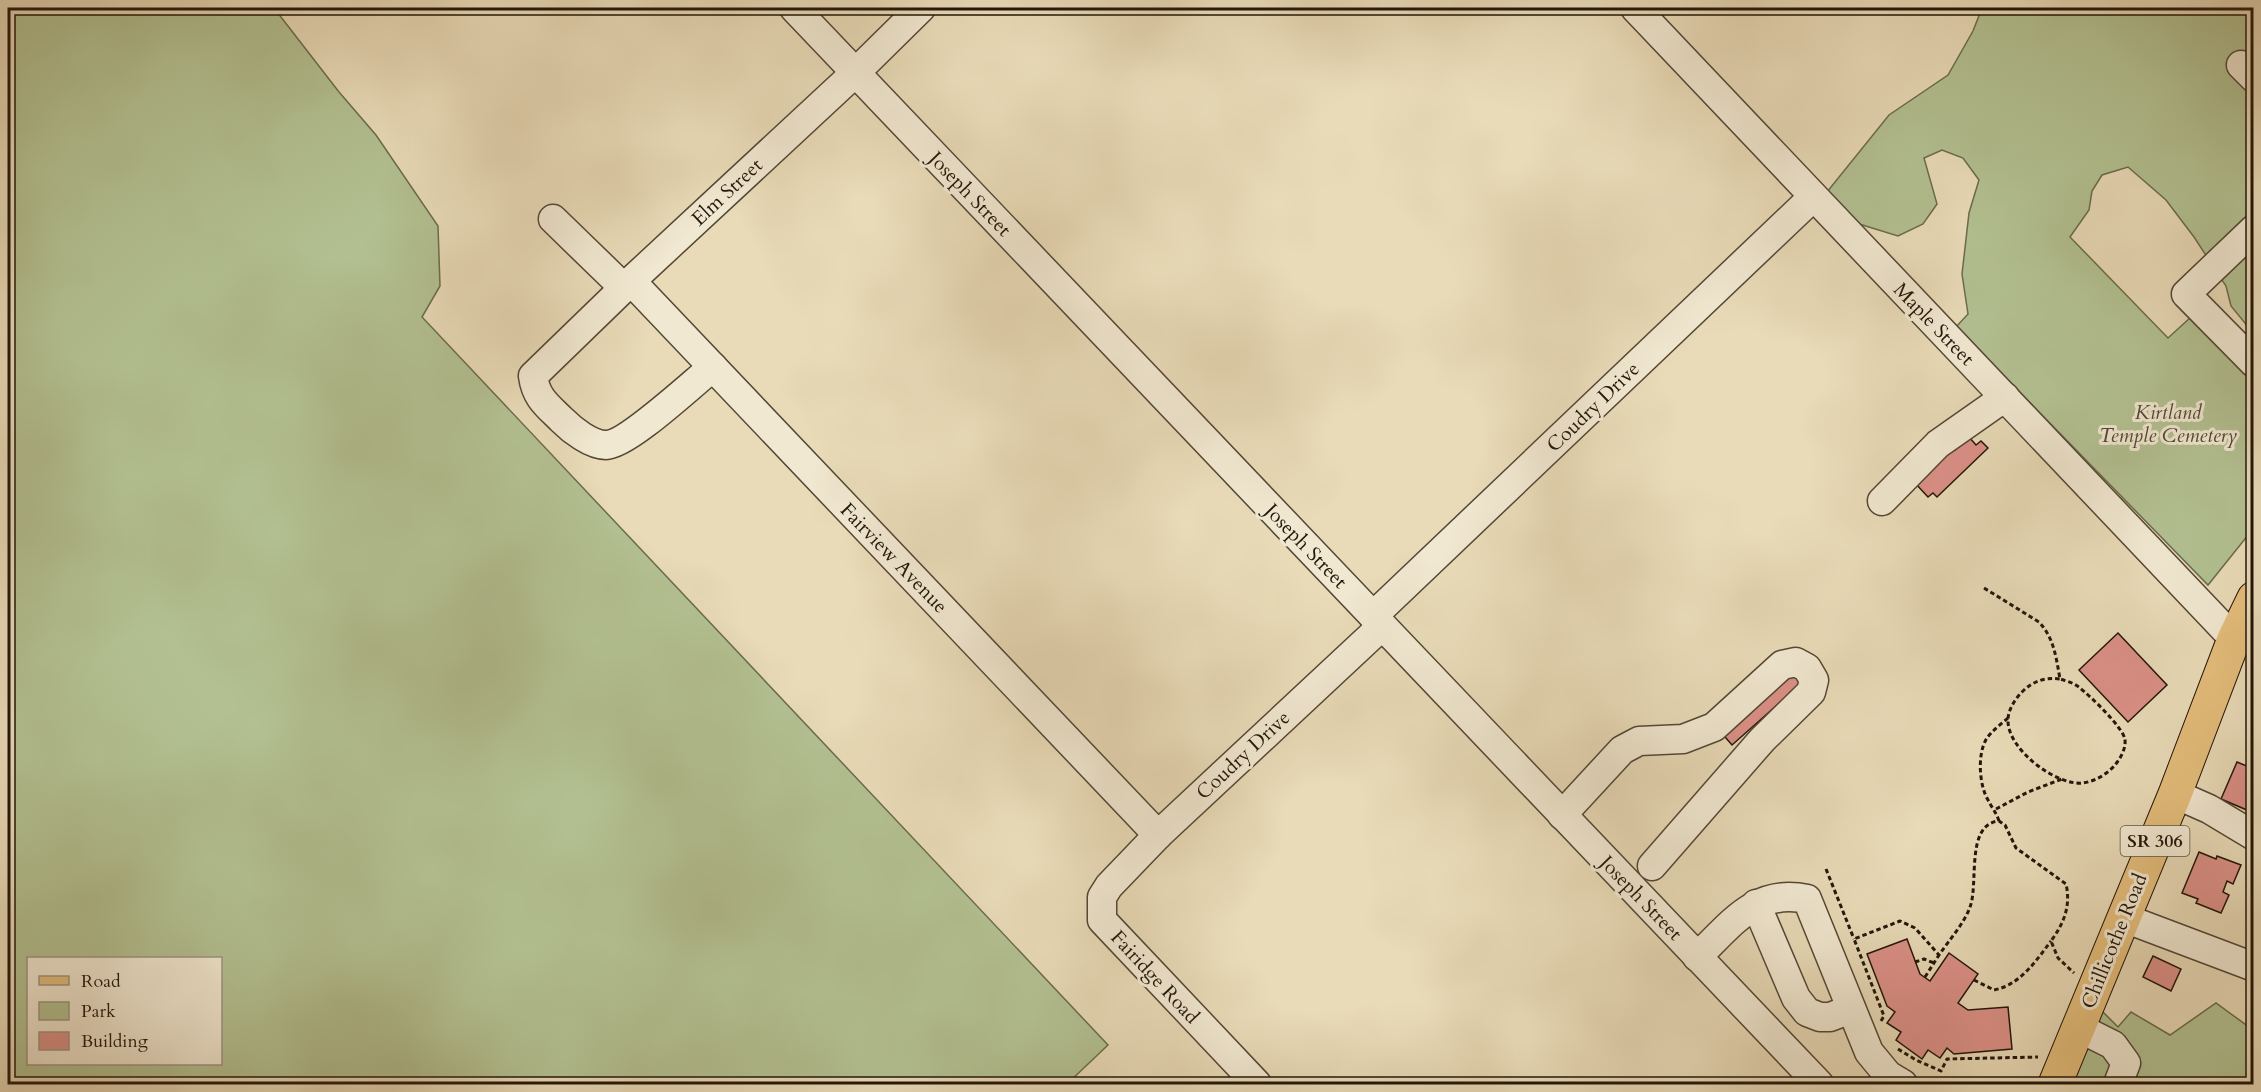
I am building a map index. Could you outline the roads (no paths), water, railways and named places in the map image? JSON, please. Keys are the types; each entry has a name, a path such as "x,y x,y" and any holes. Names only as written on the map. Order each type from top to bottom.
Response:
{"main road":[{"name":"Chillicothe Road","path":"2049,1071 2079,1028 2175,794 2234,639 2253,598"}],"street":[{"name":"Joseph Street","path":"794,8 1819,1084"},
{"name":"Elm Street","path":"712,367 634,431 607,445 594,442 566,424 543,402 535,389 533,375 855,73 921,8"},
{"name":"Maple Street","path":"1635,8 2234,639"},
{"name":"Coudry Drive","path":"1158,835 1813,197"},
{"name":"Fairview Avenue","path":"553,219 628,285 712,367 1158,835"},
{"path":"2253,229 2186,294 2253,363"},
{"path":"1882,501 1938,444 2005,397"},
{"path":"1562,815 1622,750 1639,741 1683,739 1714,727 1782,665 1796,662 1808,668 1814,680 1811,692 1762,740 1652,866"},
{"path":"2175,794 2209,808 2253,836"},
{"name":"Fairidge Road","path":"1158,835 1101,897 1102,920 1257,1084"},
{"path":"1622,878 1636,865 1645,862 1652,866 1656,874 1654,882 1642,900"},
{"path":"1697,957 1749,909 1767,899 1783,896 1807,899 1869,1052 1890,1081"},
{"path":"1749,909 1796,998 1807,1012 1820,1017 1830,1017 1851,1010"},
{"path":"2124,918 2253,967"},
{"path":"2079,1028 2113,1045 2126,1063 2118,1084"}],"park label":[{"name":"Kirtland Temple Cemetery","path":"2168,424"}]}
